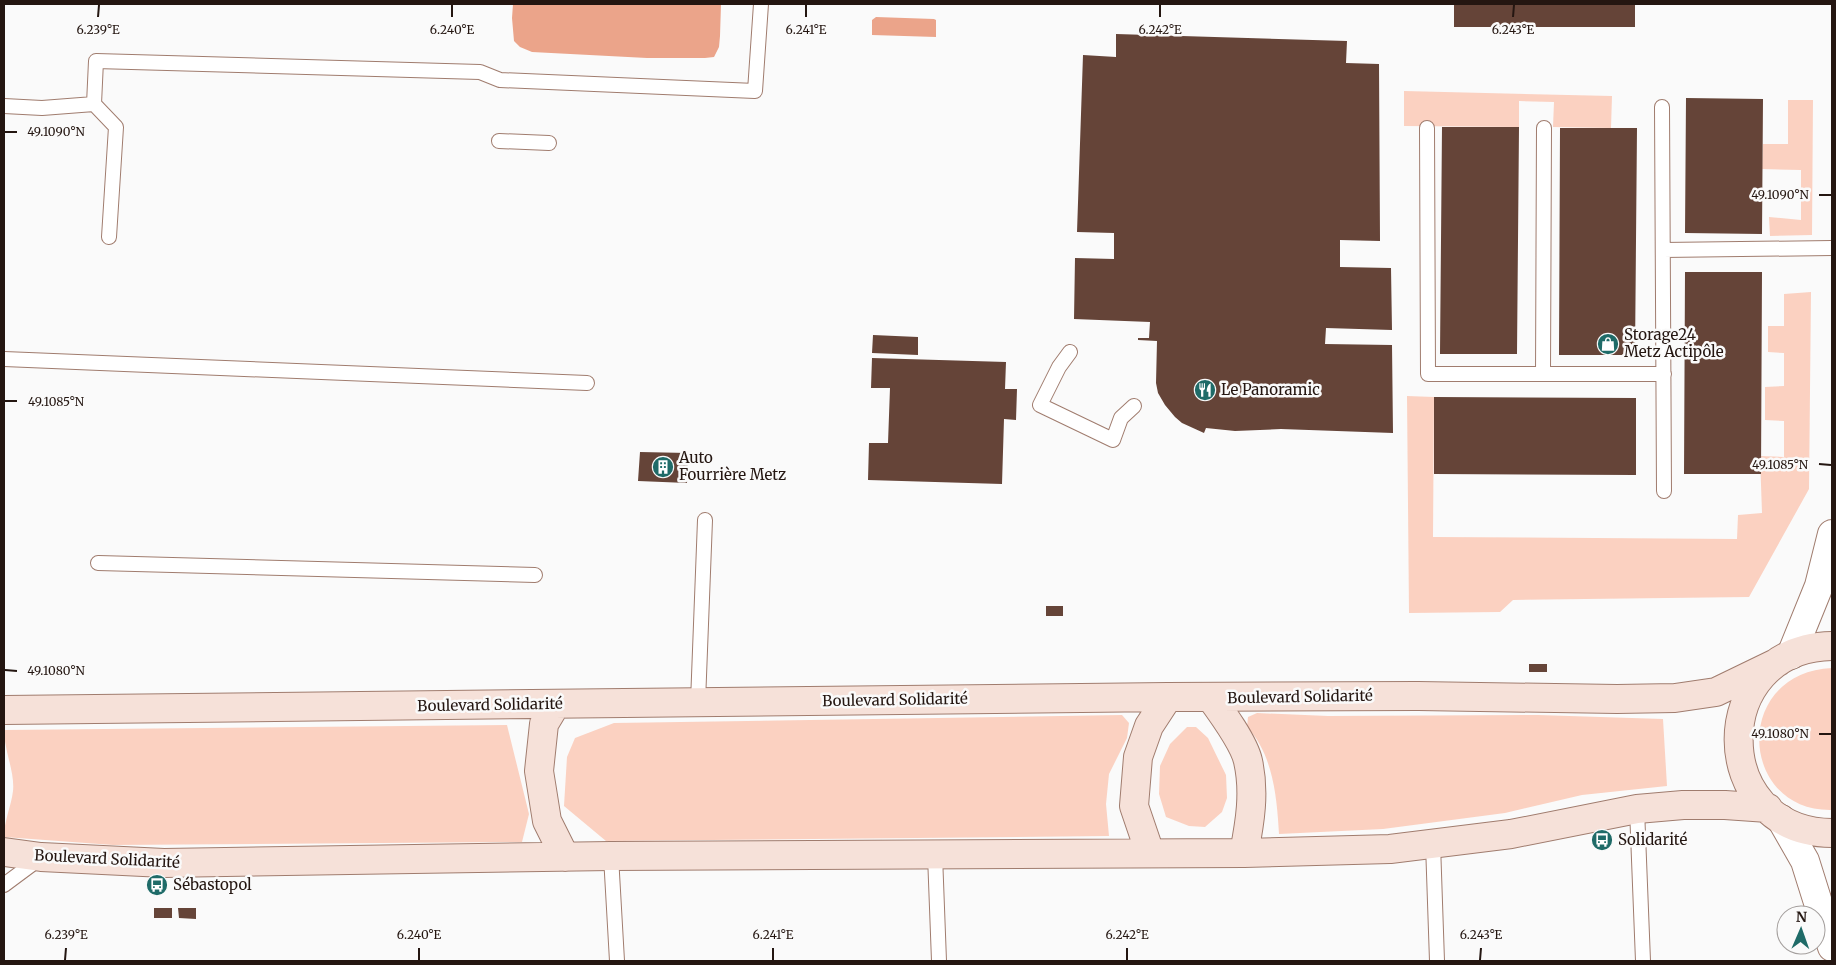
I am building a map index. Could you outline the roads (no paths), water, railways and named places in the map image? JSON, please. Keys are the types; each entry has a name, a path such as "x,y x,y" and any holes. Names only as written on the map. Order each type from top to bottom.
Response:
{"main road":[{"name":"Boulevard Solidarité","path":"4,710 1168,697 1675,698 1716,692 1806,649 1832,646"},
{"path":"1785,658 1765,673 1744,704 1738,735 1742,767 1757,796 1774,813 1804,829 1832,833"},
{"path":"1150,853 1134,806 1138,758 1149,726 1168,697"},
{"path":"1211,698 1227,721 1248,759 1253,797 1244,853"},
{"path":"556,704 544,724 539,771 547,821 564,856"},
{"name":"Boulevard Solidarité","path":"4,852 41,857 164,863 564,856 1244,853 1390,849 1511,834 1637,809 1682,805 1725,805 1774,813"}],"street":[{"path":"1785,658 1819,586 1832,534"},
{"path":"1774,813 1805,860 1832,947"}],"lane":[{"path":"109,237 116,127 94,104 96,61 480,72 500,80 755,91 761,4"},
{"path":"4,106 42,108 94,104"},
{"path":"1662,107 1664,491"},
{"path":"1427,128 1428,374 1664,374"},
{"path":"1543,374 1544,128"},
{"path":"499,141 550,142"},
{"path":"1663,250 1832,248"},
{"path":"1070,352 1059,367 1040,405 1113,440 1122,418 1134,406"},
{"path":"4,359 587,383"},
{"path":"698,702 705,520"},
{"path":"98,563 535,575"},
{"path":"1637,809 1643,961"},
{"path":"1433,844 1437,961"},
{"path":"935,855 939,961"},
{"path":"611,856 617,961"},
{"path":"4,885 41,857"}],"place":[{"name":"Storage24 Metz Actipôle","path":"1608,344"},
{"name":"Le Panoramic","path":"1205,390"},
{"name":"Auto Fourrière Metz","path":"663,467"},
{"name":"Solidarité","path":"1602,840"},
{"name":"Sébastopol","path":"157,885"}]}
